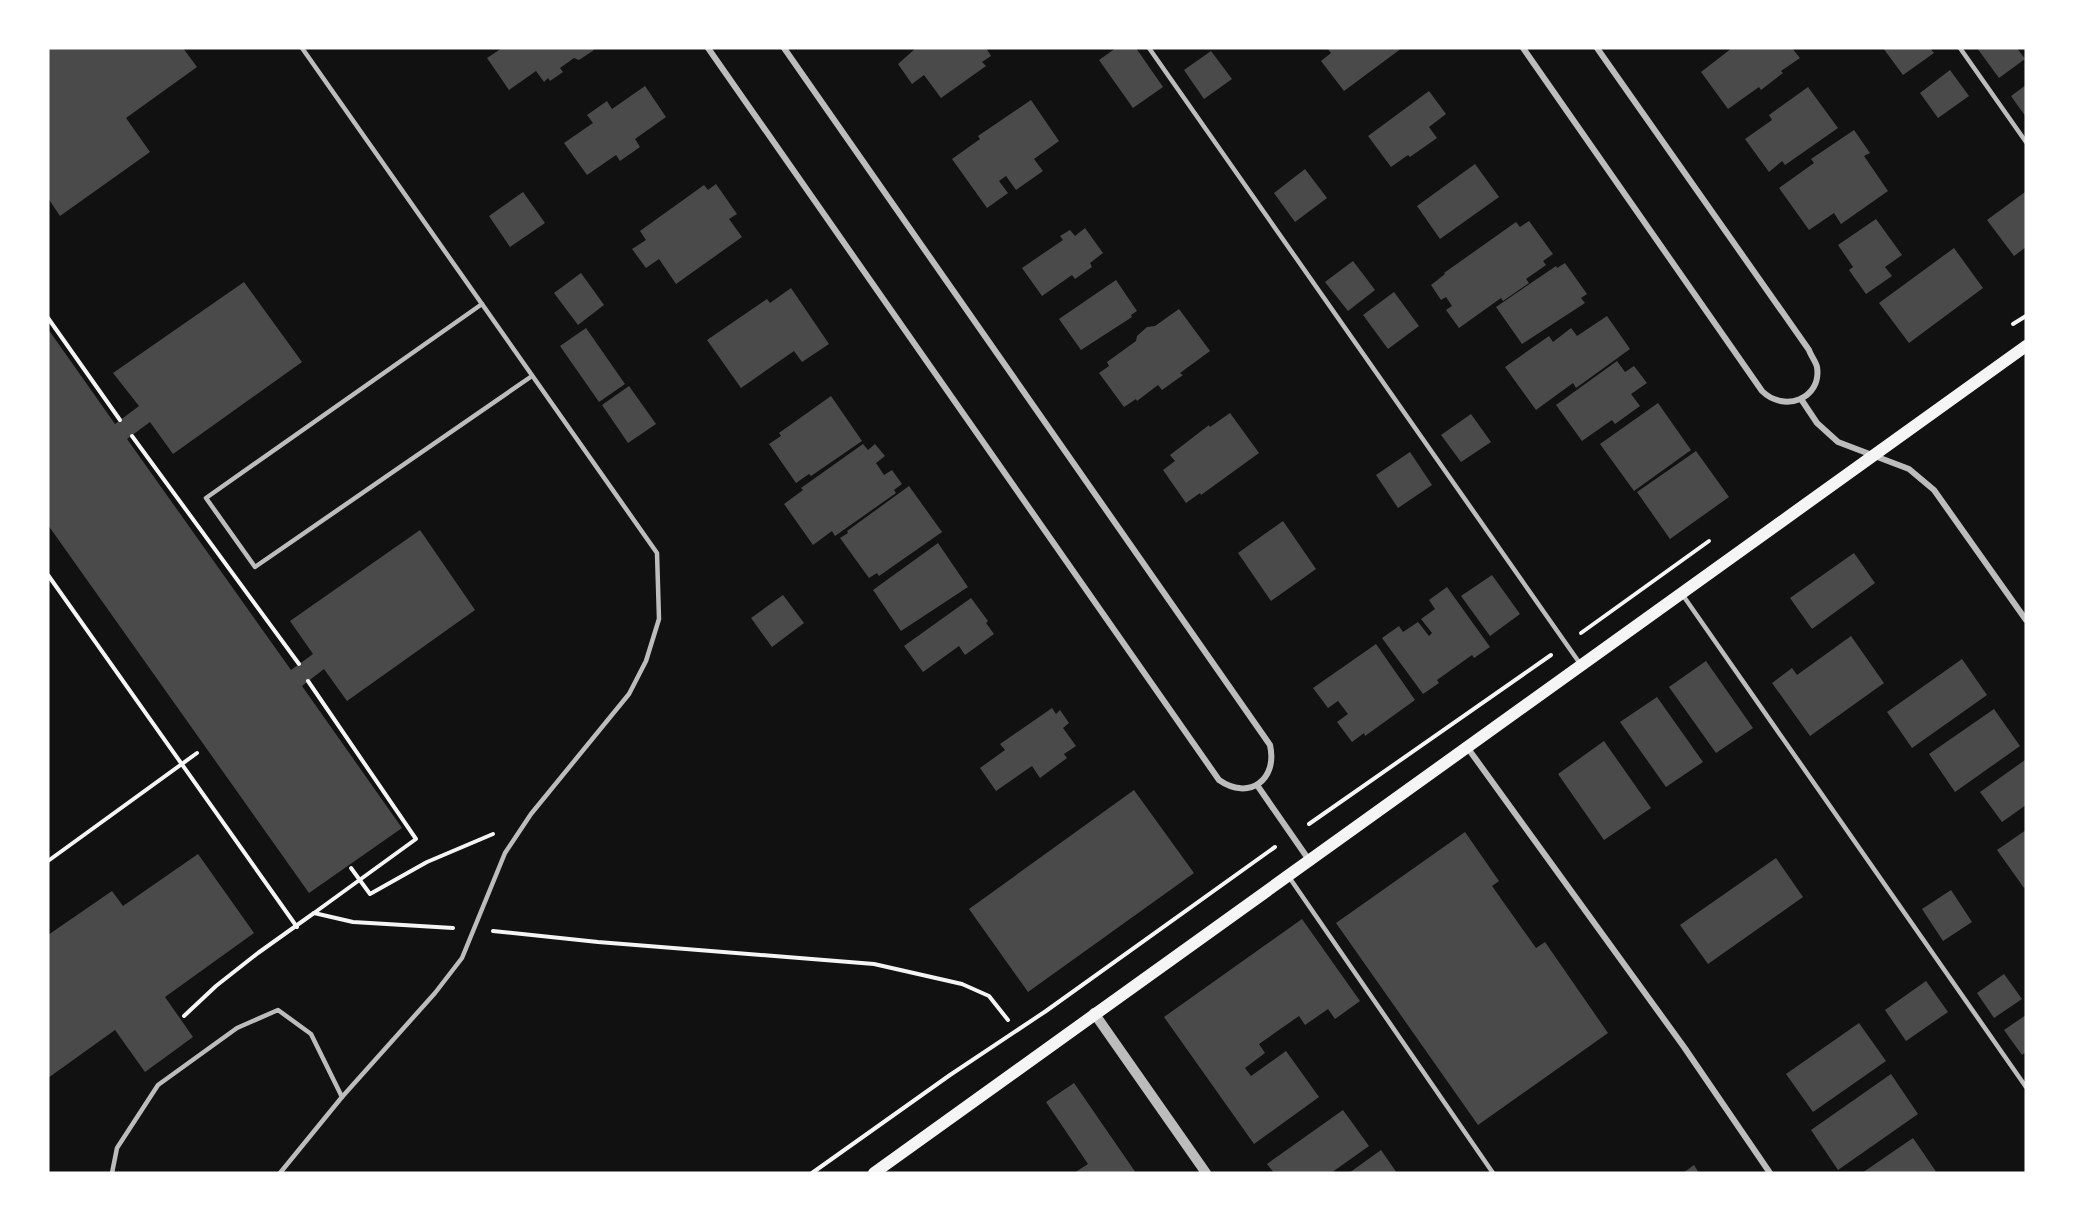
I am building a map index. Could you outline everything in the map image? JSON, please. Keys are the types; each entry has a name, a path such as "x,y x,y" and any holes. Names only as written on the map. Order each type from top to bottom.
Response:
{"main road":[{"path":"874,1173 2026,346"}],"street":[{"path":"708,48 1218,780 1234,788 1248,788 1257,785 1266,777 1271,767 1273,757 1270,745 784,48"},
{"path":"1523,48 1762,391 1769,398 1781,402 1788,403 1801,399 1812,388 1817,378 1817,366 1809,350 1597,48"},
{"path":"1801,399 1817,423 1838,442 1908,469 1934,490 2026,620"},
{"path":"1467,747 1684,1047 1770,1173"},
{"path":"1257,785 1309,860"},
{"path":"1094,1013 1206,1173"}],"lane":[{"path":"280,1173 342,1097 435,993 462,958 505,853 525,823 629,694 646,661 659,619 657,554 302,48"},
{"path":"1149,48 1581,666"},
{"path":"1960,48 2026,142"},
{"path":"482,304 206,498 255,567 532,376"},
{"path":"1682,594 2026,1087"},
{"path":"1288,874 1493,1173"},
{"path":"112,1173 117,1148 158,1085 237,1028 278,1010 311,1034 342,1097"}],"path":[{"path":"48,318 120,420"},
{"path":"132,436 299,664"},
{"path":"1574,637 1715,537"},
{"path":"48,575 297,927"},
{"path":"1329,810 1554,652"},
{"path":"184,1016 216,986 258,953 416,839 308,681"},
{"path":"48,861 181,762 197,753"},
{"path":"351,868 369,894 427,862 525,823"},
{"path":"812,1173 950,1075 1046,1011 1269,852"},
{"path":"314,913 353,922 474,928 598,942 874,964 971,988 989,996 1008,1020"}],"building":[{"path":"48,48 183,48 197,67 126,118 150,152 60,216 48,198"},
{"path":"502,48 593,48 594,50 579,60 574,58 560,68 563,72 550,81 548,78 544,82 536,71 509,90 487,58"},
{"path":"916,48 986,48 991,56 982,62 986,66 941,98 924,75 912,84 898,64"},
{"path":"1116,48 1136,48 1163,87 1133,108 1099,60"},
{"path":"1327,48 1402,48 1344,91 1321,61 1331,53"},
{"path":"1732,48 1792,48 1800,58 1781,71 1783,73 1761,90 1759,87 1728,109 1701,72"},
{"path":"1883,48 1930,48 1934,53 1903,75"},
{"path":"1977,48 2017,48 2025,59 1999,78"},
{"path":"1211,51 1232,79 1204,99 1184,70"},
{"path":"1950,70 1969,96 1938,118 1920,93"},
{"path":"2026,85 2026,117 2011,96"},
{"path":"645,86 666,117 635,139 640,147 620,161 616,155 587,175 564,143 593,123 587,115 607,101 612,109"},
{"path":"1808,87 1838,128 1785,165 1782,161 1769,172 1745,139 1772,120 1769,115"},
{"path":"1429,91 1446,114 1429,127 1437,138 1391,167 1368,136"},
{"path":"1031,100 1059,141 1034,159 1043,171 1016,190 1006,176 999,181 1008,193 987,208 952,159 980,139 978,136"},
{"path":"1854,130 1870,153 1864,156 1888,191 1841,224 1834,213 1809,230 1779,188 1814,163 1811,159"},
{"path":"1475,164 1499,197 1440,239 1417,206"},
{"path":"1305,169 1327,198 1295,222 1274,193"},
{"path":"716,184 737,214 729,219 742,237 676,284 659,259 646,268 632,249 646,240 640,231 704,185 708,190"},
{"path":"523,192 545,223 510,247 489,216"},
{"path":"2025,192 2026,247 2014,256 1987,220"},
{"path":"1876,219 1902,255 1885,267 1892,276 1866,294 1849,270 1853,267 1838,245"},
{"path":"1529,221 1553,254 1543,261 1546,265 1526,279 1529,283 1503,301 1501,298 1459,328 1446,310 1452,306 1446,297 1441,300 1431,285 1444,273 1516,222 1520,227"},
{"path":"1085,228 1103,253 1090,263 1092,267 1075,279 1072,275 1042,296 1022,268 1063,240 1060,236 1070,230 1075,236"},
{"path":"1954,248 1983,288 1909,343 1879,303"},
{"path":"1353,261 1375,290 1348,311 1325,282"},
{"path":"1565,263 1587,294 1581,298 1585,303 1522,344 1496,307 1556,266 1557,268"},
{"path":"581,273 604,305 578,325 554,293"},
{"path":"1116,280 1137,311 1131,315 1132,317 1081,350 1059,319"},
{"path":"244,282 302,362 173,454 150,422 127,439 291,670 313,654 290,621 420,530 475,610 347,701 324,669 302,686 402,828 309,893 48,525 48,329 115,424 139,406 113,373"},
{"path":"791,288 829,344 802,362 794,351 741,388 707,340 767,299 770,303"},
{"path":"1394,292 1419,326 1388,349 1363,315"},
{"path":"1179,309 1210,351 1180,373 1183,375 1162,390 1158,385 1137,401 1136,399 1124,407 1099,373 1109,366 1107,362 1136,341 1137,336 1147,327 1155,326"},
{"path":"1607,316 1630,349 1576,388 1573,383 1536,410 1505,367 1549,336 1553,342 1571,328 1577,336"},
{"path":"586,328 625,384 599,402 560,346"},
{"path":"1617,361 1625,372 1634,366 1647,383 1631,394 1640,406 1615,424 1612,420 1582,441 1556,405"},
{"path":"629,386 656,424 628,443 602,405"},
{"path":"831,396 862,441 811,476 809,474 796,483 769,444 781,436 779,433"},
{"path":"1658,403 1691,450 1634,491 1600,444"},
{"path":"1230,413 1259,453 1201,495 1200,493 1186,503 1163,470 1175,461 1170,455 1209,425 1210,427"},
{"path":"1471,414 1491,442 1461,462 1441,435"},
{"path":"863,444 868,450 875,444 885,456 876,463 884,475 892,470 902,484 894,490 896,493 835,536 832,531 813,545 784,504 803,490 801,488"},
{"path":"1696,451 1729,497 1670,539 1637,492"},
{"path":"1410,452 1432,485 1398,508 1376,475"},
{"path":"909,486 942,532 879,576 877,573 869,578 840,538"},
{"path":"1283,521 1316,569 1271,601 1238,553"},
{"path":"938,543 968,587 901,631 873,590"},
{"path":"1854,553 1875,583 1812,629 1790,598"},
{"path":"1492,575 1520,614 1490,636 1461,596"},
{"path":"1447,587 1490,647 1474,658 1472,655 1437,680 1439,683 1423,694 1382,638 1399,626 1403,632 1418,622 1429,636 1432,633 1421,619 1435,609 1429,600"},
{"path":"783,595 804,623 772,647 751,618"},
{"path":"971,598 988,621 986,623 994,634 965,655 959,646 923,672 904,646"},
{"path":"1851,636 1884,683 1810,736 1772,683 1792,668 1797,675"},
{"path":"1376,644 1415,700 1365,736 1364,733 1352,742 1337,722 1348,714 1338,701 1328,708 1313,688"},
{"path":"1962,659 1987,695 1912,748 1887,712"},
{"path":"1706,661 1753,728 1716,753 1669,687"},
{"path":"1657,697 1703,762 1666,787 1620,722"},
{"path":"1052,708 1056,714 1060,710 1069,723 1063,728 1076,746 1064,754 1067,758 1040,778 1032,766 996,791 980,768 1005,750 1000,744"},
{"path":"1994,709 2020,746 1955,792 1929,754"},
{"path":"1604,741 1651,808 1604,840 1558,774"},
{"path":"2025,760 2026,805 2002,822 1980,792"},
{"path":"1134,790 1194,873 1028,992 969,909"},
{"path":"2026,830 2026,886 2024,888 1997,850"},
{"path":"1465,832 1499,881 1492,886 1536,948 1545,942 1608,1033 1478,1125 1336,923"},
{"path":"198,854 254,933 165,997 193,1037 145,1072 115,1030 48,1078 48,935 112,891 123,906"},
{"path":"1776,858 1803,897 1708,964 1680,925"},
{"path":"1951,890 1972,922 1943,941 1922,909"},
{"path":"1302,919 1360,1001 1335,1019 1328,1009 1305,1025 1299,1016 1259,1044 1265,1053 1245,1068 1251,1076 1286,1051 1319,1097 1254,1144 1164,1017"},
{"path":"2004,974 2022,999 1994,1018 1977,993"},
{"path":"1926,981 1948,1012 1906,1041 1885,1010"},
{"path":"2026,1015 2026,1052 2022,1055 2004,1030"},
{"path":"1859,1023 1886,1061 1813,1112 1786,1074"},
{"path":"1891,1074 1918,1114 1838,1170 1811,1130"},
{"path":"1074,1083 1136,1173 1074,1173 1088,1164 1046,1102"},
{"path":"1343,1110 1369,1146 1331,1173 1274,1173 1267,1164"},
{"path":"1913,1138 1937,1173 1862,1173"},
{"path":"1381,1150 1397,1173 1349,1173"},
{"path":"1694,1165 1699,1173 1683,1173"}]}
